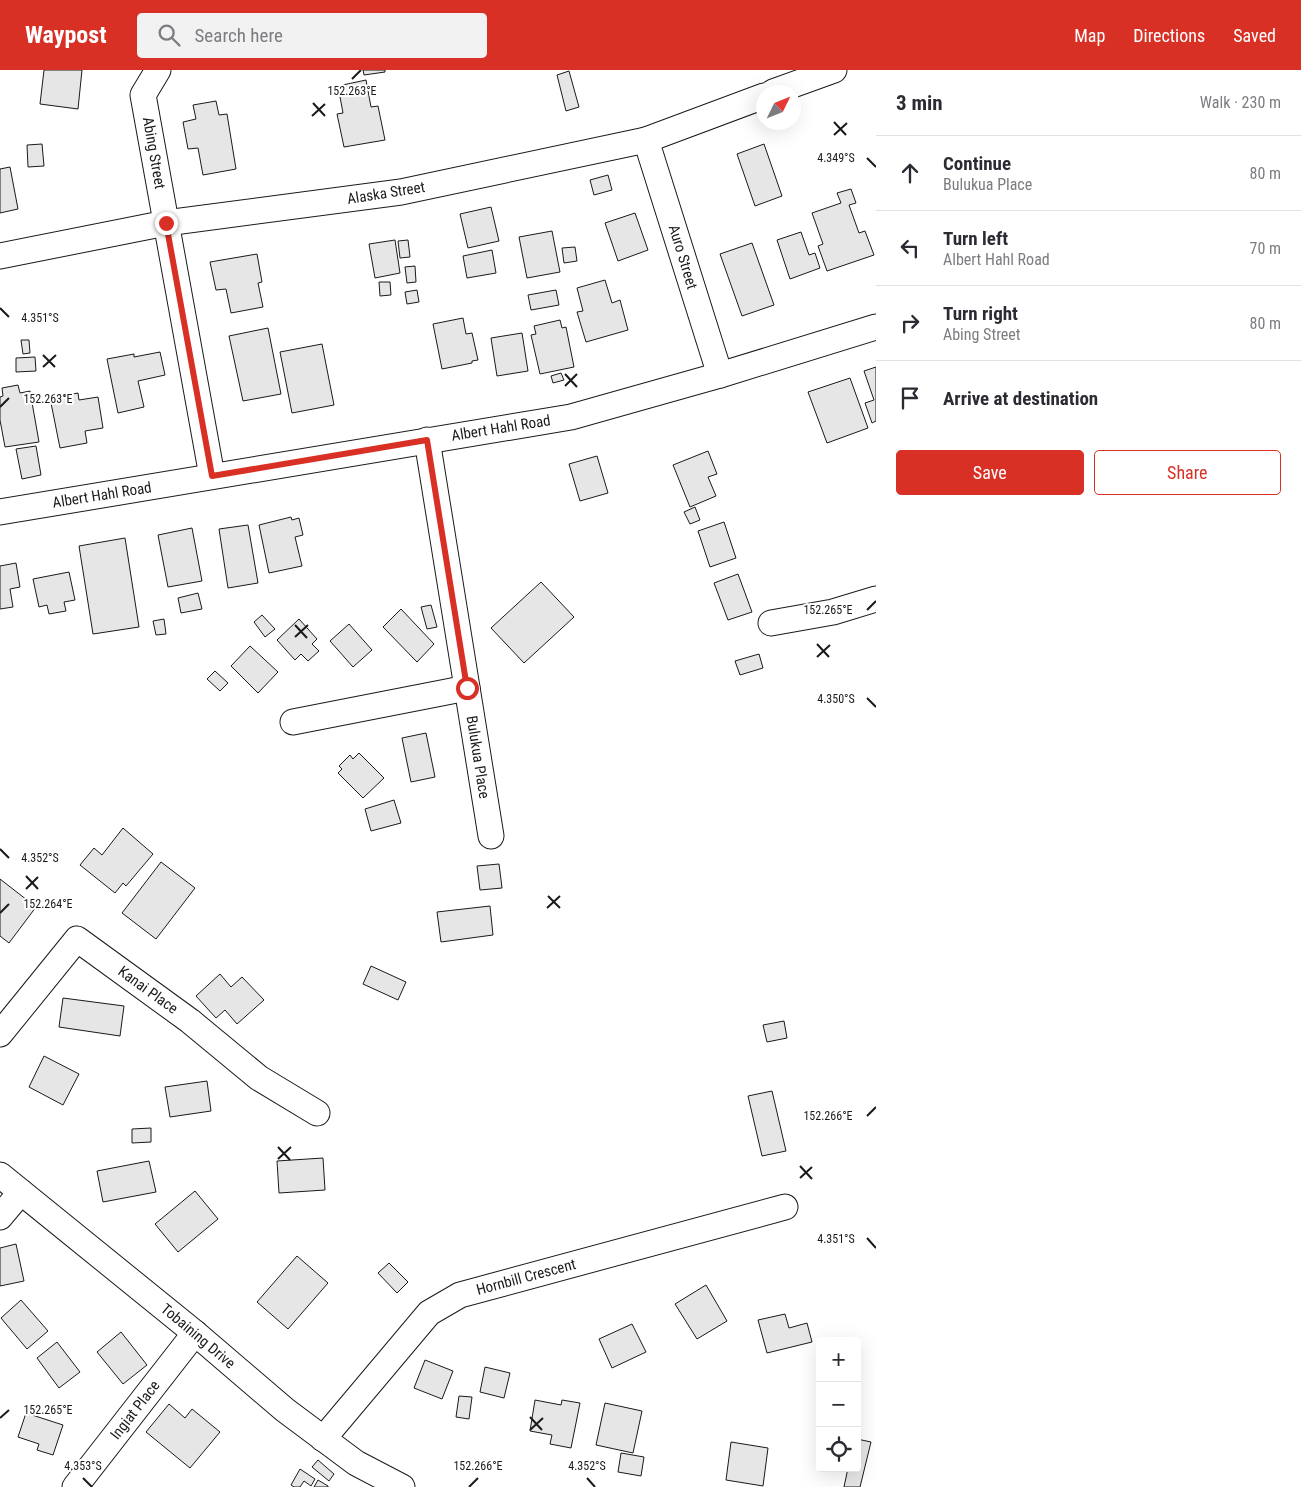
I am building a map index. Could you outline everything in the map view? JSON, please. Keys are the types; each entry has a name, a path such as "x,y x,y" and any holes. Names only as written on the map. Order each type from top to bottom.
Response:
{"street":[{"name":"Abing Street","path":"158,70 143,95 212,476"},
{"path":"793,85 834,70"},
{"name":"Alaska Street","path":"0,256 166,223 401,192 646,140 756,99"},
{"name":"Auro Street","path":"646,140 720,375"},
{"name":"Albert Hahl Road","path":"0,512 571,417 720,375 876,327"},
{"name":"Bulukua Place","path":"427,440 490,836"},
{"path":"771,623 833,612 876,598"},
{"path":"293,722 467,688"},
{"name":"Kanai Place","path":"0,1034 76,939 190,1021 259,1078 317,1114"},
{"name":"Tobaining Drive","path":"0,1175 195,1333 285,1410 356,1463 402,1487"},
{"path":"0,1217 21,1192"},
{"name":"Hornbill Crescent","path":"323,1439 429,1313 460,1294 786,1207"},
{"name":"Ingiat Place","path":"75,1487 195,1333"}],"building":[{"path":"44,70 82,70 78,109 40,104"},
{"path":"363,70 385,70 385,72 364,75"},
{"path":"569,71 579,107 566,111 557,75"},
{"path":"366,80 371,107 378,106 385,140 344,147 337,114 343,113 338,86"},
{"path":"216,101 219,115 227,114 236,169 203,175 198,148 188,149 183,122 196,119 193,105"},
{"path":"42,144 44,166 28,167 27,145"},
{"path":"764,144 782,196 755,206 737,154"},
{"path":"10,167 18,209 0,213 0,169"},
{"path":"608,175 612,190 594,195 590,180"},
{"path":"851,189 856,203 849,205 859,233 865,231 874,255 827,271 818,246 823,244 812,213 841,203 837,193"},
{"path":"491,207 499,241 468,248 460,214"},
{"path":"635,213 648,250 618,261 605,223"},
{"path":"552,231 560,272 527,278 519,237"},
{"path":"801,232 809,255 815,253 820,268 790,279 777,240"},
{"path":"395,240 400,273 375,278 369,244"},
{"path":"408,240 410,257 400,258 398,241"},
{"path":"752,243 774,305 742,316 720,254"},
{"path":"575,247 577,261 564,263 562,248"},
{"path":"492,250 496,273 467,278 463,256"},
{"path":"257,254 262,282 258,283 263,307 231,313 226,289 216,290 210,262"},
{"path":"415,266 416,282 407,283 405,267"},
{"path":"605,280 612,303 620,300 628,330 586,342 577,312 583,311 577,288"},
{"path":"379,282 390,282 391,295 380,296"},
{"path":"417,290 419,302 407,304 405,292"},
{"path":"556,290 559,305 531,310 528,295"},
{"path":"463,318 466,334 472,333 478,360 442,369 433,324"},
{"path":"560,320 562,328 566,327 574,367 540,374 531,335 536,334 534,326"},
{"path":"268,328 281,394 243,401 229,336"},
{"path":"522,333 528,371 497,376 491,338"},
{"path":"21,340 29,340 30,353 23,354"},
{"path":"322,344 334,405 292,413 280,352"},
{"path":"160,352 165,375 138,381 144,407 118,413 107,359 134,354 134,357"},
{"path":"35,357 36,371 16,372 16,358"},
{"path":"876,367 876,421 872,423 865,403 874,400 864,371"},
{"path":"561,373 564,380 553,383 551,376"},
{"path":"850,378 868,428 827,443 808,392"},
{"path":"18,385 20,393 30,391 39,442 5,447 0,420 0,397 3,396 2,388"},
{"path":"78,393 79,400 98,397 103,428 85,431 87,443 60,448 50,398"},
{"path":"36,446 41,475 22,479 16,449"},
{"path":"708,451 717,474 708,477 716,496 690,507 673,465"},
{"path":"597,456 608,493 580,501 569,464"},
{"path":"695,507 700,520 690,524 684,512"},
{"path":"291,517 292,520 299,518 303,535 295,537 302,566 269,573 259,525"},
{"path":"724,522 736,558 710,567 698,531"},
{"path":"248,525 258,583 228,588 219,529"},
{"path":"192,528 202,581 168,587 158,535"},
{"path":"125,538 139,627 93,634 79,546"},
{"path":"16,563 20,587 10,589 13,607 0,609 0,566"},
{"path":"69,572 75,600 64,602 66,611 49,614 47,605 39,607 33,579"},
{"path":"738,574 752,612 728,620 714,583"},
{"path":"541,582 574,617 524,663 491,628"},
{"path":"198,593 202,609 181,613 178,598"},
{"path":"431,605 437,627 427,629 421,607"},
{"path":"401,609 434,644 417,662 383,627"},
{"path":"262,615 275,629 265,637 254,622"},
{"path":"164,619 166,634 156,635 153,621"},
{"path":"299,619 317,639 312,644 319,651 308,661 301,654 295,660 277,640"},
{"path":"349,624 372,650 353,667 330,641"},
{"path":"250,646 278,672 258,693 231,666"},
{"path":"759,654 763,668 740,675 735,661"},
{"path":"215,671 228,683 220,691 207,679"},
{"path":"426,733 435,777 411,782 402,738"},
{"path":"359,753 384,778 363,798 338,773 342,769 339,766 350,755 353,759"},
{"path":"394,800 401,823 371,831 365,809"},
{"path":"123,828 153,854 126,886 123,883 115,893 80,865 94,848 102,855"},
{"path":"161,862 195,888 156,939 122,913"},
{"path":"499,864 502,888 480,890 477,866"},
{"path":"0,879 36,907 9,943 0,936"},
{"path":"490,906 493,935 441,942 437,912"},
{"path":"371,966 406,982 398,1000 363,984"},
{"path":"220,974 231,987 242,977 264,1000 237,1024 225,1010 216,1018 196,996"},
{"path":"63,998 124,1006 120,1036 59,1027"},
{"path":"784,1021 787,1038 767,1042 763,1025"},
{"path":"44,1056 79,1074 63,1105 29,1087"},
{"path":"207,1081 211,1111 170,1117 165,1087"},
{"path":"772,1091 786,1151 762,1156 748,1096"},
{"path":"151,1128 151,1142 132,1143 132,1129"},
{"path":"323,1158 325,1190 279,1193 277,1161"},
{"path":"149,1161 156,1192 103,1202 97,1171"},
{"path":"195,1191 218,1219 178,1252 155,1224"},
{"path":"16,1244 24,1281 0,1286 0,1248"},
{"path":"297,1256 328,1283 288,1329 257,1302"},
{"path":"389,1263 408,1282 397,1293 378,1273"},
{"path":"706,1285 727,1321 697,1339 675,1304"},
{"path":"21,1300 48,1331 27,1349 1,1318"},
{"path":"785,1314 789,1328 807,1323 812,1342 767,1353 758,1320"},
{"path":"632,1324 646,1352 612,1368 599,1339"},
{"path":"121,1332 147,1365 123,1384 97,1352"},
{"path":"57,1342 80,1372 59,1388 37,1358"},
{"path":"425,1360 453,1371 442,1399 414,1388"},
{"path":"485,1367 510,1373 504,1398 480,1392"},
{"path":"459,1396 472,1397 469,1419 456,1417"},
{"path":"535,1400 561,1405 562,1400 580,1403 571,1448 550,1444 552,1435 530,1431"},
{"path":"605,1403 642,1411 633,1453 596,1445"},
{"path":"169,1404 185,1418 192,1409 220,1432 190,1468 146,1432"},
{"path":"26,1413 63,1425 53,1455 37,1450 39,1444 18,1437"},
{"path":"861,1440 871,1442 860,1487 844,1487 847,1472 861,1472"},
{"path":"731,1442 768,1448 763,1486 726,1480"},
{"path":"621,1453 644,1457 641,1476 618,1472"},
{"path":"318,1460 334,1474 329,1481 312,1467"},
{"path":"300,1469 315,1479 311,1486 304,1481 300,1487 291,1485"},
{"path":"318,1480 328,1486 328,1487 314,1487"}],"route":[{"path":"166,223 212,476 427,440 467,688"}]}
